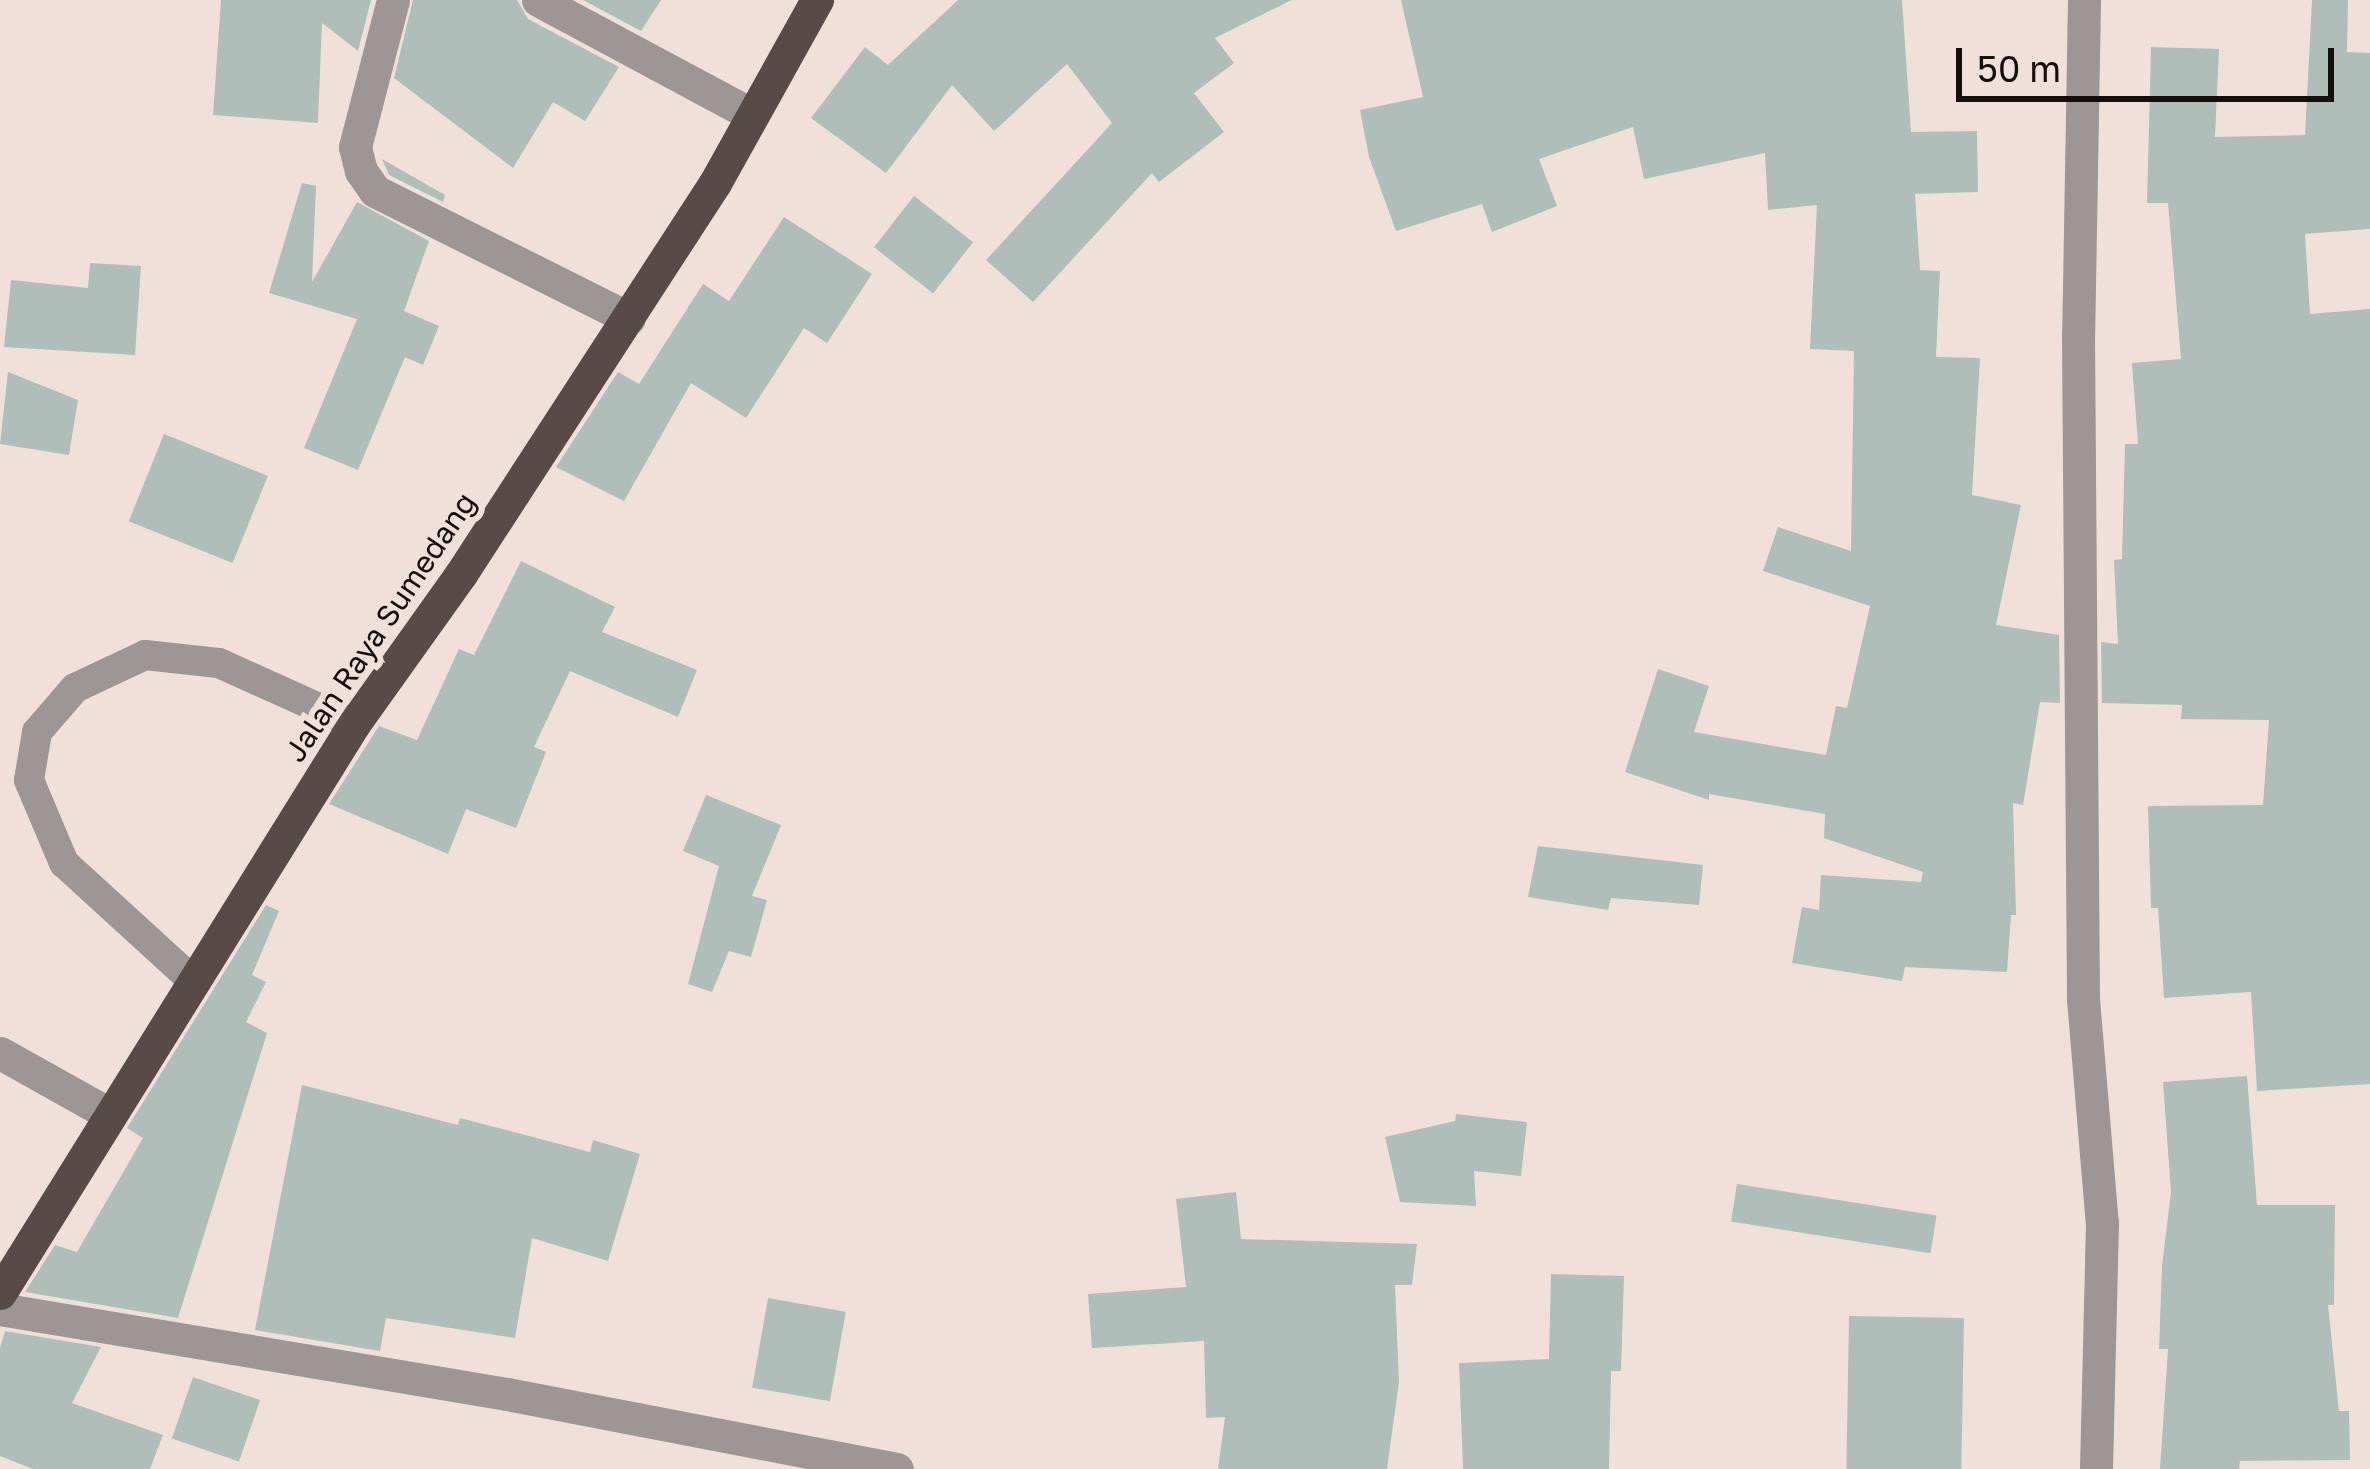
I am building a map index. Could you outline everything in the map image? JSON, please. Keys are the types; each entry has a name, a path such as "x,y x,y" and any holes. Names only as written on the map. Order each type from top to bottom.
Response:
{"highway":[{"name":"Jalan Raya Sumedang","path":"0,1294 191,979 354,724 461,574 715,183 817,0"}],"street":[{"path":"393,0 356,147 361,171 375,191 628,318"},
{"path":"538,0 751,114"},
{"path":"2084,0 2078,334 2083,999 2102,1223 2096,1469"},
{"path":"0,1053 109,1114"},
{"path":"0,1309 507,1394 897,1469"}],"lane":[{"path":"191,979 64,863 29,780 37,732 75,688 145,655 219,662 354,724"}],"building":[{"path":"221,0 371,0 358,51 322,23 318,123 213,115"},
{"path":"413,0 517,0 528,19 619,67 585,121 553,102 513,168 394,78"},
{"path":"583,0 661,0 641,31"},
{"path":"958,0 1292,0 1215,38 1234,63 1194,93 1224,132 1159,182 1152,173 1033,302 986,260 1112,123 1067,64 994,131 952,85 886,173 811,118 865,47 888,65"},
{"path":"1401,0 1902,0 1911,132 1977,131 1978,192 1915,194 1920,270 1940,271 1936,357 1980,358 1972,495 2021,505 1996,625 2059,635 2060,703 2040,702 2023,805 2013,803 2016,915 2011,915 2007,972 1905,967 1902,981 1792,963 1802,907 1819,910 1821,875 1921,882 1923,872 1824,838 1825,814 1709,794 1709,800 1625,772 1658,669 1709,686 1694,732 1826,755 1836,706 1847,708 1870,606 1763,571 1778,527 1851,551 1854,351 1810,349 1817,205 1768,210 1765,153 1644,179 1633,127 1539,159 1557,206 1492,232 1482,204 1396,231 1369,157 1360,110 1423,97"},
{"path":"2312,0 2348,0 2347,52 2370,53 2370,229 2305,234 2310,314 2370,309 2370,1084 2257,1091 2251,992 2164,998 2158,908 2151,908 2148,806 2263,805 2269,720 2181,719 2182,705 2102,703 2101,642 2118,644 2114,560 2122,559 2125,444 2138,444 2132,363 2181,359 2168,203 2147,203 2151,47 2219,49 2215,137 2305,135"},
{"path":"382,159 445,195 443,202 389,175"},
{"path":"302,183 316,186 312,282 357,202 429,241 404,311 439,326 423,365 405,357 358,470 304,448 357,319 269,293"},
{"path":"914,196 973,242 933,293 874,247"},
{"path":"784,217 872,274 827,343 804,328 746,418 691,383 624,501 556,467 618,372 639,384 703,284 729,301"},
{"path":"90,263 141,266 135,355 4,347 11,280 88,288"},
{"path":"8,372 78,400 69,455 0,444"},
{"path":"164,434 268,476 233,563 129,521"},
{"path":"521,561 615,607 602,632 697,670 678,717 570,671 534,747 546,752 516,828 466,809 448,854 329,804 379,726 417,740 459,649 474,655"},
{"path":"706,795 781,825 752,896 767,900 751,957 729,951 712,992 688,984 719,866 683,851"},
{"path":"1538,846 1703,865 1699,905 1611,898 1608,910 1528,897"},
{"path":"266,905 279,911 252,975 266,982 246,1022 267,1033 178,1318 25,1292 55,1245 77,1252 143,1138 127,1128"},
{"path":"2247,1076 2257,1205 2335,1205 2334,1305 2328,1305 2339,1411 2349,1411 2350,1460 2240,1461 2239,1469 2160,1469 2168,1349 2159,1349 2162,1266 2171,1192 2163,1082"},
{"path":"302,1085 458,1125 460,1118 590,1152 593,1140 640,1154 608,1261 532,1238 515,1338 386,1318 380,1351 255,1330"},
{"path":"1456,1114 1527,1122 1521,1176 1474,1171 1476,1206 1400,1202 1385,1137 1455,1121"},
{"path":"1737,1184 1937,1216 1931,1253 1731,1222"},
{"path":"1236,1192 1241,1239 1417,1244 1412,1285 1395,1285 1399,1382 1387,1469 1218,1469 1225,1417 1206,1418 1204,1341 1092,1348 1088,1294 1186,1287 1176,1199"},
{"path":"1551,1274 1624,1276 1621,1371 1611,1371 1609,1469 1463,1469 1459,1363 1549,1359"},
{"path":"768,1298 846,1312 830,1401 752,1388"},
{"path":"1849,1316 1964,1318 1961,1469 1846,1469"},
{"path":"5,1331 101,1347 72,1403 163,1435 150,1469 33,1469 0,1456 0,1348"},
{"path":"193,1377 260,1400 239,1462 172,1438"}]}
